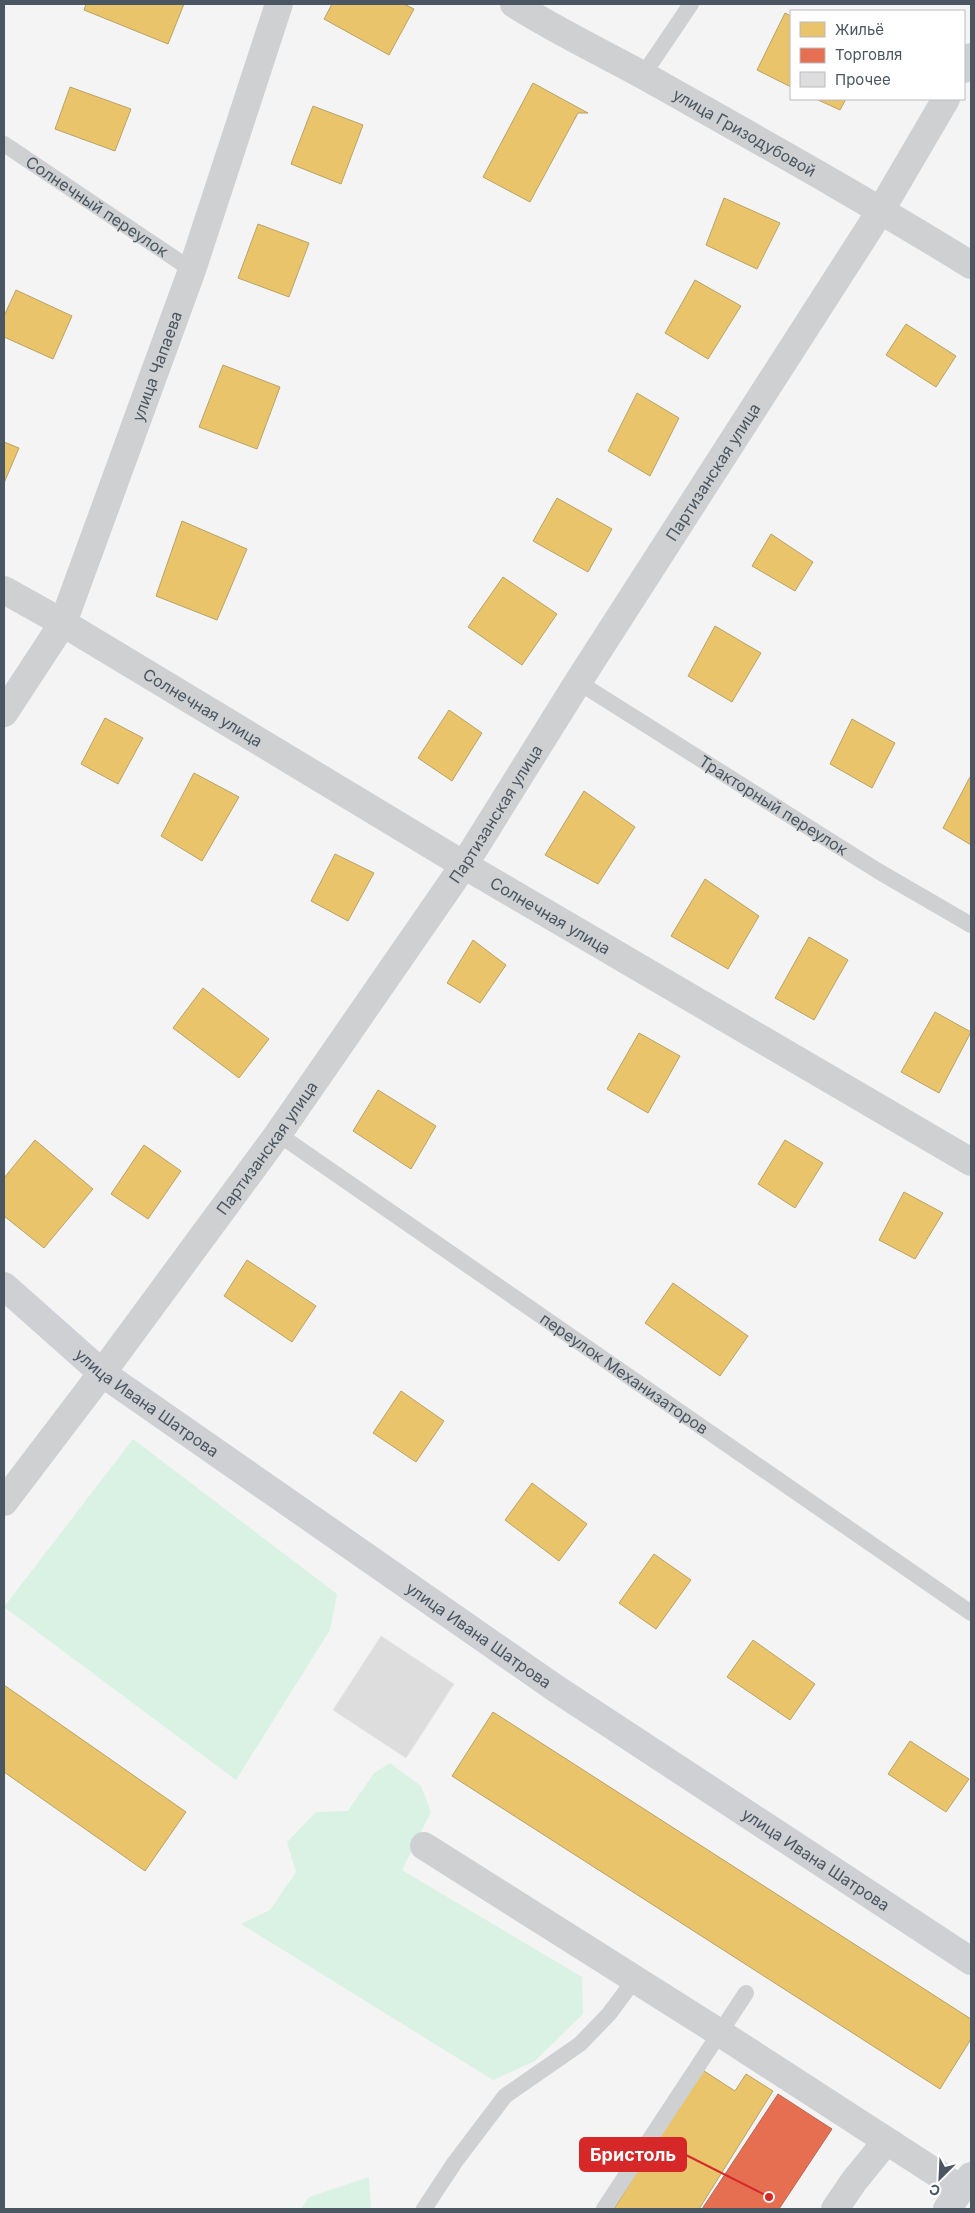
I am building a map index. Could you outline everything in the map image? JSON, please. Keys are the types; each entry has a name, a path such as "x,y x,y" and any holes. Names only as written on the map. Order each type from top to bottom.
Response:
{"main road":[{"name":"улица Ивана Шатрова","path":"4,1286 102,1374 555,1688 971,1961"}],"street":[{"name":"улица Чапаева","path":"4,713 63,623 192,270 279,4"},
{"name":"улица Гризодубовой","path":"514,4 881,210 971,265"},
{"name":"Партизанская улица","path":"4,1502 102,1374 278,1134 464,865 578,682 881,210 945,100"},
{"name":"Солнечная улица","path":"4,590 63,623 464,865 971,1162"},
{"path":"424,1846 720,2032 892,2144 960,2191"},
{"path":"835,2209 854,2181 885,2143 892,2144"}],"lane":[{"path":"643,76 692,4"},
{"name":"Солнечный переулок","path":"4,144 192,270"},
{"name":"Тракторный переулок","path":"578,682 878,871 971,925"},
{"name":"переулок Механизаторов","path":"278,1134 971,1613"},
{"path":"424,2209 455,2162 505,2096 580,2044 609,2014 635,1980"},
{"path":"604,2209 746,1993"}],"green space":[{"path":"133,1439 337,1594 330,1630 236,1780 4,1607"},
{"path":"390,1763 421,1786 431,1812 402,1870 582,1977 583,2014 535,2061 493,2080 241,1924 270,1910 296,1872 287,1842 316,1812 348,1811 374,1773"},
{"path":"369,2177 371,2209 301,2209 309,2197"}],"building: Жильё":[{"path":"86,4 184,4 168,44 84,10"},
{"path":"332,4 404,4 414,9 389,55 324,19"},
{"path":"785,13 790,16 790,86 757,70"},
{"path":"533,83 588,113 578,113 530,202 483,177"},
{"path":"70,87 131,109 115,151 55,129"},
{"path":"818,100 845,100 840,110"},
{"path":"313,106 363,125 341,184 291,164"},
{"path":"724,198 780,223 757,269 706,245"},
{"path":"258,224 309,243 289,297 238,278"},
{"path":"695,280 741,306 708,359 665,333"},
{"path":"16,290 72,316 53,359 4,337 4,316"},
{"path":"906,324 956,356 936,387 886,355"},
{"path":"223,365 280,387 257,449 199,427"},
{"path":"637,393 679,418 650,476 608,451"},
{"path":"4,442 19,448 4,483"},
{"path":"557,498 612,529 588,572 533,541"},
{"path":"182,521 247,549 217,620 156,596"},
{"path":"771,534 813,562 795,591 752,566"},
{"path":"503,577 557,614 522,665 468,627"},
{"path":"715,626 761,653 732,702 688,676"},
{"path":"449,710 482,733 452,781 418,758"},
{"path":"105,718 143,738 118,784 81,764"},
{"path":"852,719 895,743 872,788 830,764"},
{"path":"194,773 239,797 202,861 161,836"},
{"path":"971,778 971,845 943,828"},
{"path":"584,791 635,827 598,884 545,855"},
{"path":"335,854 374,873 348,921 311,901"},
{"path":"705,879 759,916 728,969 671,936"},
{"path":"809,937 848,960 814,1020 775,998"},
{"path":"473,940 506,965 480,1003 447,983"},
{"path":"203,988 269,1039 239,1078 173,1028"},
{"path":"935,1012 971,1032 939,1093 901,1072"},
{"path":"639,1033 680,1056 648,1113 607,1089"},
{"path":"378,1090 436,1126 411,1169 353,1131"},
{"path":"35,1140 93,1189 44,1248 4,1216 4,1178"},
{"path":"785,1140 823,1163 795,1208 758,1184"},
{"path":"144,1145 181,1171 148,1219 111,1194"},
{"path":"904,1192 943,1213 915,1259 879,1240"},
{"path":"247,1260 316,1306 292,1342 224,1296"},
{"path":"673,1283 748,1336 720,1376 645,1323"},
{"path":"401,1391 444,1421 416,1462 373,1433"},
{"path":"532,1483 587,1524 559,1561 505,1520"},
{"path":"654,1554 691,1580 656,1629 619,1603"},
{"path":"753,1640 815,1684 790,1720 727,1677"},
{"path":"4,1685 186,1812 145,1871 4,1772"},
{"path":"493,1712 971,2019 971,2039 940,2089 452,1776"},
{"path":"910,1741 969,1779 946,1812 888,1774"},
{"path":"701,2069 735,2091 746,2074 773,2091 699,2209 614,2209"}],"building: Торговля":[{"path":"778,2094 832,2129 779,2209 702,2209"}],"building: Прочее":[{"path":"381,1636 454,1684 406,1758 333,1710"}],"place":[{"name":"Бристоль","path":"769,2197"}]}
